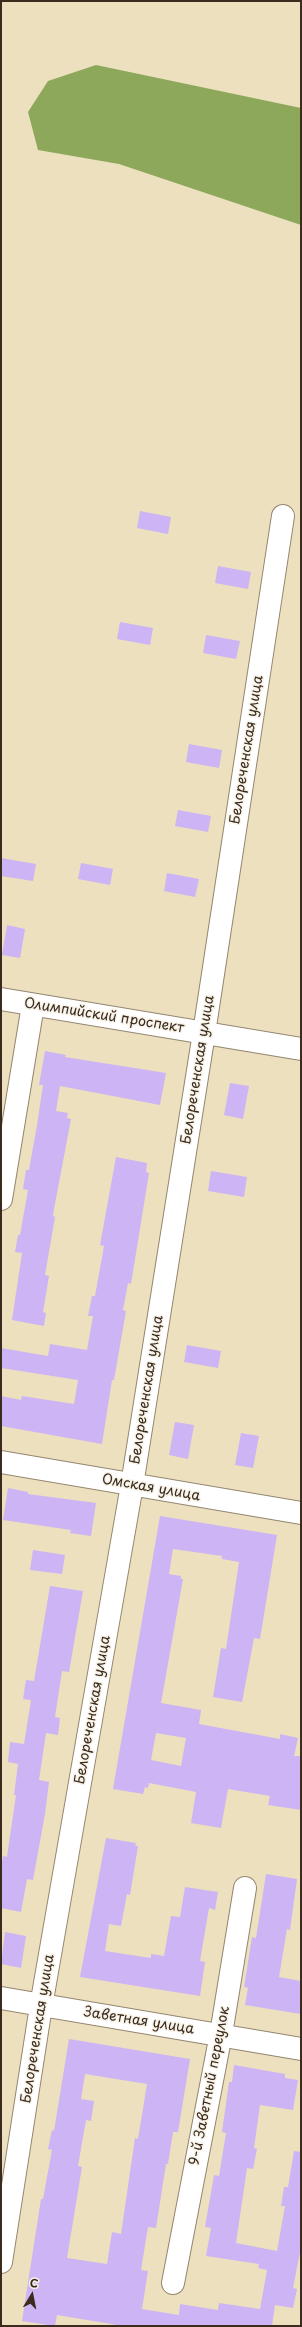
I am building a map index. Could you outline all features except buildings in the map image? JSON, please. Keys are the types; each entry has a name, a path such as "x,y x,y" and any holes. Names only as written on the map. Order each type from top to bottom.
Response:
{"street":[{"name":"Белореченская улица","path":"1,2262 41,2006 132,1485 204,1033 283,516"},
{"name":"Олимпийский проспект","path":"1,999 301,1049"},
{"path":"1,1199 33,1005"},
{"name":"Омская улица","path":"1,1462 301,1513"},
{"name":"9-й Заветный переулок","path":"173,2283 221,2034 245,1888"},
{"name":"Заветная улица","path":"1,1998 41,2006 221,2034 301,2049"}],"green space":[{"path":"96,65 301,108 301,225 119,164 38,150 28,112 48,81"}]}
